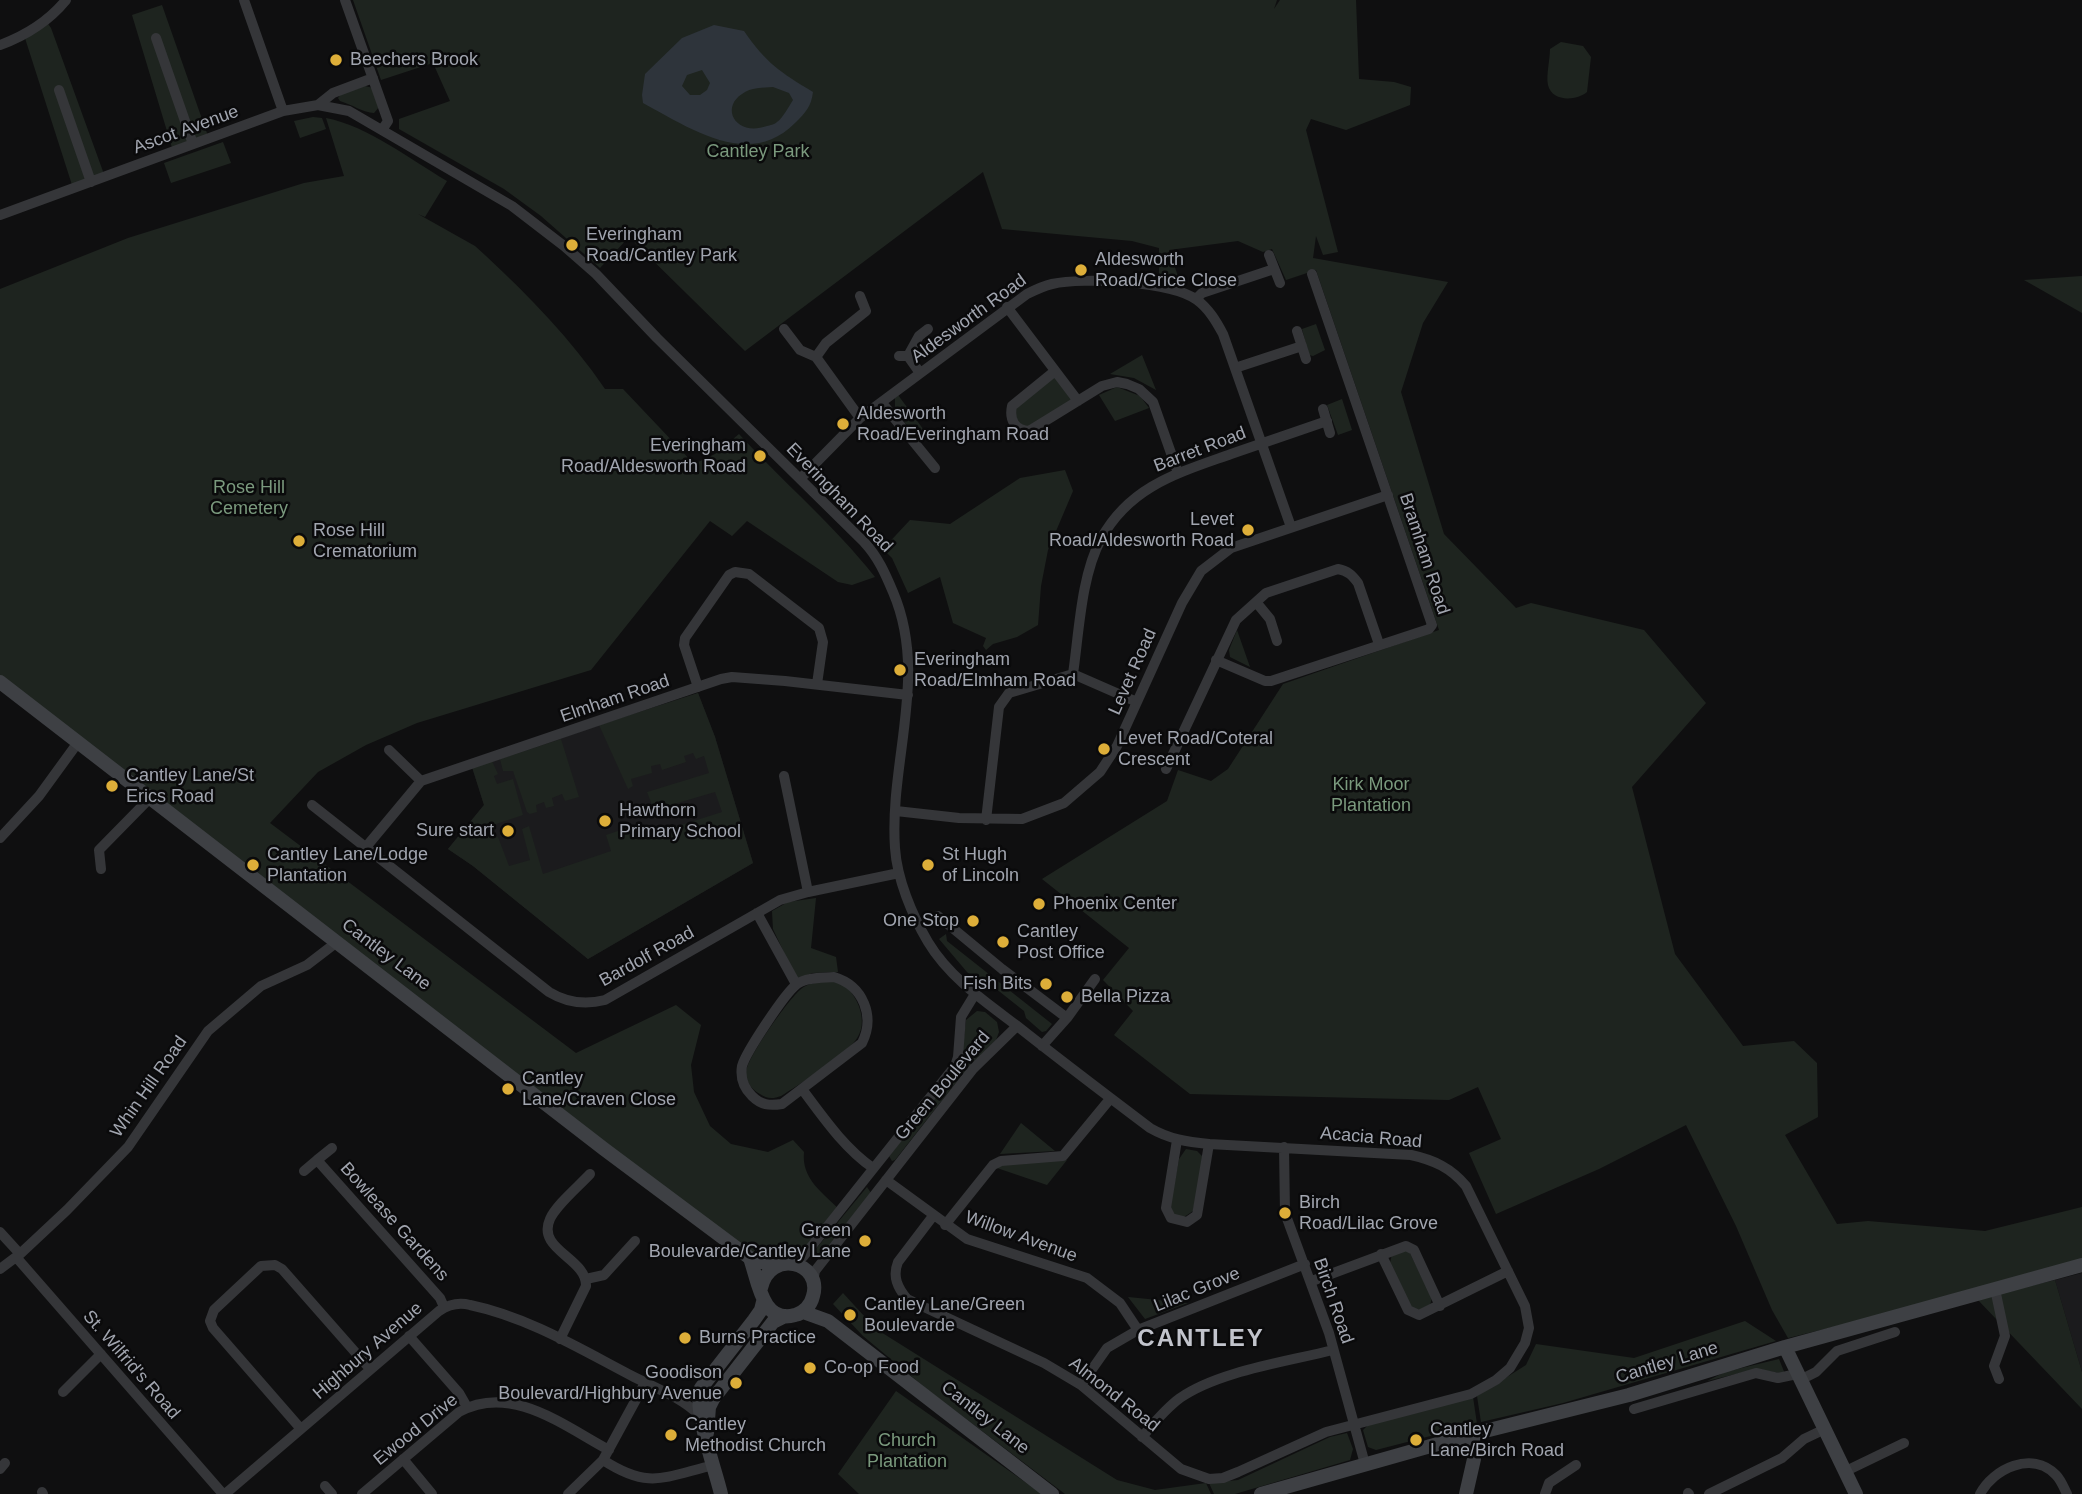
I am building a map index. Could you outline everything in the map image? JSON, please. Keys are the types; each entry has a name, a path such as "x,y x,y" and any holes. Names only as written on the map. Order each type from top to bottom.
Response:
{"main road":[{"name":"Cantley Lane","path":"0,682 604,1149 750,1258 781,1265"},
{"path":"750,1258 762,1295 773,1312 785,1317"},
{"path":"707,1437 709,1407 713,1399 773,1322 803,1312 810,1305 813,1288 811,1276 800,1266 781,1265 763,1279 761,1310 701,1388 699,1415 721,1494"},
{"name":"Cantley Lane","path":"1261,1494 1473,1434 1629,1395 1785,1347 2082,1265"},
{"name":"Cantley Lane","path":"813,1288 828,1321"},
{"name":"Cantley Lane","path":"803,1312 828,1321 1052,1494"},
{"path":"733,1347 746,1358"},
{"path":"1785,1347 1856,1494"},
{"path":"1466,1494 1474,1459 1473,1434"}],"street":[{"path":"0,45 34,30 66,0"},
{"path":"244,0 284,111"},
{"path":"345,0 388,121 382,130"},
{"path":"156,38 193,144"},
{"path":"318,105 333,93 373,78"},
{"path":"59,90 91,182"},
{"name":"Ascot Avenue","path":"0,215 284,111 318,105 349,111 382,130"},
{"name":"Everingham Road","path":"382,130 512,206 564,246 596,274 657,338 864,542 883,567 905,627 909,652 908,695 896,811 895,849 899,873 919,927 944,964 975,994 1017,1026"},
{"path":"1269,255 1279,284"},
{"path":"1196,299 1202,293 1274,269"},
{"name":"Bramham Road","path":"1216,660 1265,681 1271,681 1429,629 1432,625 1312,274"},
{"name":"Aldesworth Road","path":"800,479 860,418 1007,307 1040,287 1071,281 1155,285 1170,287 1196,299 1214,317 1223,334 1291,527"},
{"path":"816,356 826,343 866,311 860,296"},
{"path":"1007,307 1078,401"},
{"path":"784,329 800,350 816,356 860,418"},
{"path":"920,373 903,356 928,329"},
{"path":"1297,331 1306,359"},
{"path":"1235,368 1302,345"},
{"path":"1055,371 1012,406 1012,421 1016,426 1029,431 1102,386 1117,382 1139,389 1153,402 1178,473"},
{"path":"882,403 935,468"},
{"path":"1323,409 1330,433"},
{"name":"Barret Road","path":"1073,674 1087,586 1101,540 1115,517 1128,504 1158,481 1327,421"},
{"name":"Levet Road","path":"896,811 986,820 1022,819 1064,803 1100,772 1109,759 1182,603 1201,571 1231,548 1388,495"},
{"path":"1166,769 1236,620 1266,593 1338,569 1345,571 1352,575 1357,583 1379,644"},
{"path":"698,687 684,645 685,638 729,575 735,572 750,574 819,628 823,642 817,684"},
{"path":"1256,602 1270,620 1277,641"},
{"path":"986,820 999,707 1014,691 1073,674 1137,702"},
{"name":"Elmham Road","path":"421,781 732,677 908,695"},
{"path":"0,838 39,796 79,741"},
{"path":"366,847 421,781 390,750"},
{"path":"784,776 808,892"},
{"path":"101,869 99,850 151,797"},
{"name":"Bardolf Road","path":"312,805 549,992 576,1002 605,1000 780,900 899,873"},
{"path":"757,914 796,985"},
{"path":"938,916 1002,969 1068,1018"},
{"name":"Whin Hill Road","path":"0,1269 18,1256 67,1210 128,1147 208,1031 261,986 307,965 337,942"},
{"path":"834,977 854,988 864,1003 869,1020 868,1029 862,1044 802,1089 782,1104 771,1105 755,1099 741,1081 743,1063 767,1023 796,985 834,977"},
{"path":"1042,1046 1068,1018 1095,979"},
{"name":"Green Boulevard","path":"781,1265 803,1257 955,1066 961,1017 975,994"},
{"name":"Green Boulevard","path":"813,1288 815,1271 878,1190 973,1069 1017,1026"},
{"name":"Acacia Road","path":"1017,1026 1150,1128 1177,1140 1412,1155 1429,1158 1445,1167 1466,1186 1525,1307 1529,1328 1520,1354 1510,1368 1496,1380 1471,1394 1353,1425"},
{"path":"802,1089 852,1150 873,1168"},
{"path":"945,1225 993,1165 1001,1161 1063,1156 1110,1099"},
{"path":"1177,1140 1166,1208 1171,1218 1187,1222 1197,1215 1209,1144"},
{"name":"Birch Road","path":"1284,1147 1283,1203 1289,1227 1312,1281 1365,1464"},
{"name":"Bowlease Gardens","path":"304,1171 332,1148"},
{"path":"881,1159 895,1169"},
{"name":"Bowlease Gardens","path":"317,1160 440,1297 444,1307"},
{"path":"560,1339 586,1286 586,1279 583,1271 552,1243 548,1227 554,1213 590,1174"},
{"path":"865,1180 878,1190"},
{"name":"Willow Avenue","path":"886,1180 945,1225 977,1242 1087,1278 1120,1303 1138,1330"},
{"name":"Almond Road","path":"933,1216 898,1262 895,1277 900,1291 908,1299 1044,1363 1081,1385 1181,1469 1209,1479 1223,1478 1326,1432 1353,1425"},
{"name":"St. Wilfrid's Road","path":"0,1232 101,1354 224,1494"},
{"path":"586,1279 604,1275 635,1241"},
{"path":"1312,1281 1401,1247 1411,1248 1440,1306"},
{"path":"1381,1254 1408,1310 1419,1315 1508,1271"},
{"name":"Lilac Grove","path":"1081,1385 1107,1348 1138,1330 1305,1264"},
{"path":"301,1429 213,1328 210,1321 214,1310 261,1266 275,1265 282,1269 370,1369"},
{"path":"1994,1289 2005,1336 1994,1366 1999,1378"},
{"name":"Highbury Avenue","path":"224,1494 444,1307 471,1305 526,1324 666,1393 699,1415"},
{"path":"1799,1377 1816,1372 1837,1351 1895,1332"},
{"path":"409,1336 459,1393 467,1408"},
{"path":"1142,1437 1171,1405 1196,1389 1228,1376 1333,1350"},
{"path":"64,1392 101,1354"},
{"name":"Cantley Lane","path":"1634,1409 1756,1373 1777,1378 1799,1377"},
{"path":"568,1494 603,1460 645,1383"},
{"path":"666,1393 683,1396 699,1394"},
{"name":"Ewood Drive","path":"362,1494 467,1408 492,1402 527,1406 609,1450"},
{"path":"1709,1494 1782,1458 1804,1439 1825,1429"},
{"path":"1846,1471 1904,1443"},
{"path":"403,1459 432,1494"},
{"path":"603,1460 623,1473 645,1479 658,1479 714,1465"},
{"path":"1980,1494 1984,1486 2000,1471 2026,1464 2038,1465 2055,1474 2067,1494"},
{"path":"1545,1494 1549,1483 1576,1465"}],"shaded area":[{"path":"714,25 744,31 774,66 813,92 809,106 795,123 777,137 758,143 739,144 719,140 679,123 643,103 642,95 645,74 682,38","holes":["702,70 710,83 707,90 700,95 690,95 682,86 687,75","773,87 789,93 793,100 779,120 773,124 747,128 735,119 732,106 742,94 753,89"]},
{"name":"Hawthorn Primary School","path":"698,693 715,737 753,863 588,959 448,849 484,805 472,767"},
{"path":"2082,1273 2082,1372 2055,1280"}],"green space":[{"path":"353,0 1277,0 1274,9 1280,0 1356,0 1359,79 1394,82 1411,87 1410,105 1346,130 1311,119 1306,130 1338,252 1323,255 1316,236 1313,258 1448,282 1423,323 1401,392 1444,534 1516,608 1531,603 1644,630 1706,703 1632,787 1675,954 1743,1046 1794,1041 1817,1063 1818,1117 1785,1135 1837,1224 1868,1221 1985,1231 2082,1207 2082,1266 1788,1338 1772,1310 1736,1226 1686,1125 1599,1169 1496,1214 1469,1153 1501,1139 1478,1087 1449,1100 1190,1094 1114,1035 1133,1011 1103,980 1129,948 1042,879 1167,801 1178,770 1211,781 1228,769 1283,684 1439,630 1316,270 1286,280 1272,249 1263,252 1238,241 1169,250 1180,282 1159,278 1159,248 1132,241 1002,229 983,172 745,351 629,237 600,268 541,216 504,189 399,129 399,119 450,101 433,63 381,80"},
{"path":"162,5 209,139 173,151 132,15"},
{"path":"46,21 51,28 105,177 73,188 24,35"},
{"path":"1561,42 1583,46 1591,57 1587,92 1577,97 1554,95 1548,85 1550,49"},
{"path":"365,86 373,88 379,107 374,113 366,112 338,98 341,94"},
{"path":"322,118 326,129 300,138 294,121"},
{"name":"Rose Hill Cemetery","path":"326,118 358,128 447,181 425,217 418,214 475,246 549,319 605,389 623,389 694,464 715,454 739,434 843,539 875,577 852,585 838,582 747,521 732,536 710,521 591,670 417,723 366,745 318,772 270,823 576,1053 676,1005 701,1025 691,1065 694,1092 710,1126 731,1144 768,1152 793,1140 804,1152 804,1162 810,1178 841,1211 803,1257 750,1258 0,682 0,289 128,238 304,183 344,176"},
{"path":"223,142 231,163 171,183 164,163"},
{"path":"2082,276 2082,313 2024,280"},
{"path":"1316,324 1325,350 1313,356 1309,355 1302,329"},
{"path":"1142,355 1156,390 1134,378 1110,374"},
{"path":"1055,371 1078,401 1021,430 1012,406"},
{"path":"1117,387 1140,396 1149,408 1115,421 1099,395"},
{"path":"898,395 929,437 920,443 895,409 895,398"},
{"path":"1342,399 1352,430 1338,435 1327,405"},
{"path":"1065,470 1073,491 1048,550 1041,586 1038,625 1017,637 993,644 986,650 983,646 986,638 953,623 940,577 908,593 892,558 883,549 910,520 950,524 1020,478"},
{"path":"1237,630 1250,667 1230,657 1229,650"},
{"name":"Hawthorn Primary School","path":"698,693 715,737 753,863 588,959 448,849 484,805 472,767 492,761 498,774 494,776 497,784 513,779 523,815 490,826 494,838 498,837 509,866 530,860 522,829 529,826 543,874 611,851 606,835 641,823 648,829 662,831 722,812 715,792 654,810 647,792 709,773 704,756 696,759 693,753 684,756 686,762 662,770 660,764 651,766 652,773 631,779 633,786 628,789 599,725"},
{"path":"561,739 579,797 565,801 562,794 552,798 554,806 546,808 544,802 536,805 537,812 530,814 513,771 503,771 500,759"},
{"path":"816,898 811,948 836,957 838,972 812,973 797,980 773,929 772,911 788,902"},
{"path":"946,934 947,941 1052,1024 1046,1031 1042,1032 1026,1018 1024,1011 990,984 979,983 967,972 939,939"},
{"path":"827,981 845,986 856,1000 862,1021 858,1036 850,1047 831,1062 781,1096 763,1096 748,1082 748,1064 778,1016 795,995 810,984"},
{"path":"977,1011 985,1012 997,1022 999,1032 996,1040 962,1075 892,1161 889,1156 961,1063 966,1020"},
{"path":"1021,1123 1055,1151 1000,1154"},
{"path":"1186,1149 1197,1151 1203,1157 1193,1211 1184,1217 1175,1216 1170,1207 1179,1159"},
{"path":"1067,1160 1047,1185 997,1168 1002,1164"},
{"path":"867,1187 871,1193 820,1257 815,1250"},
{"path":"1409,1251 1432,1298 1430,1305 1419,1310 1411,1307 1390,1263 1392,1254"},
{"path":"2055,1280 2082,1372 2082,1409 1977,1299"},
{"path":"843,1293 876,1329 1117,1480 1155,1490 1206,1483 1211,1494 1065,1494 928,1390 863,1336 833,1304"},
{"path":"1128,1297 1188,1303 1145,1319"},
{"path":"1745,1321 1776,1341 1563,1403 1481,1422 1477,1396 1526,1365 1536,1344 1634,1358"},
{"path":"1779,1359 1785,1374 1757,1369 1707,1381 1725,1372"},
{"name":"Church Plantation","path":"896,1391 1042,1494 859,1494 838,1474"},
{"path":"1473,1397 1477,1424 1376,1450 1368,1447 1363,1430 1368,1425"},
{"path":"1347,1433 1353,1449 1350,1460 1235,1494 1214,1494 1209,1483 1238,1480 1330,1437"}],"place":[{"name":"Beechers Brook","path":"336,60"},
{"name":"Everingham Road/Cantley Park","path":"572,245"},
{"name":"Aldesworth Road/Grice Close","path":"1081,270"},
{"name":"Aldesworth Road/Everingham Road","path":"843,424"},
{"name":"Everingham Road/Aldesworth Road","path":"760,456"},
{"name":"Levet Road/Aldesworth Road","path":"1248,530"},
{"name":"Rose Hill Crematorium","path":"299,541"},
{"name":"Everingham Road/Elmham Road","path":"900,670"},
{"name":"Levet Road/Coteral Crescent","path":"1104,749"},
{"name":"Cantley Lane/St Erics Road","path":"112,786"},
{"name":"Hawthorn Primary School","path":"605,821"},
{"name":"Sure start","path":"508,831"},
{"name":"Cantley Lane/Lodge Plantation","path":"253,865"},
{"name":"St Hugh of Lincoln","path":"928,865"},
{"name":"Phoenix Center","path":"1039,904"},
{"name":"One Stop","path":"973,921"},
{"name":"Cantley Post Office","path":"1003,942"},
{"name":"Fish Bits","path":"1046,984"},
{"name":"Bella Pizza","path":"1067,997"},
{"name":"Cantley Lane/Craven Close","path":"508,1089"},
{"name":"Birch Road/Lilac Grove","path":"1285,1213"},
{"name":"Green Boulevarde/Cantley Lane","path":"865,1241"},
{"name":"Cantley Lane/Green Boulevarde","path":"850,1315"},
{"name":"Burns Practice","path":"685,1338"},
{"name":"Co-op Food","path":"810,1368"},
{"name":"Goodison Boulevard/Highbury Avenue","path":"736,1383"},
{"name":"Cantley Methodist Church","path":"671,1435"},
{"name":"Cantley Lane/Birch Road","path":"1416,1440"}],"district":[{"name":"CANTLEY","path":"1201,1339"}],"park label":[{"name":"Cantley Park","path":"758,152"},
{"name":"Kirk Moor Plantation","path":"1371,795"}]}
